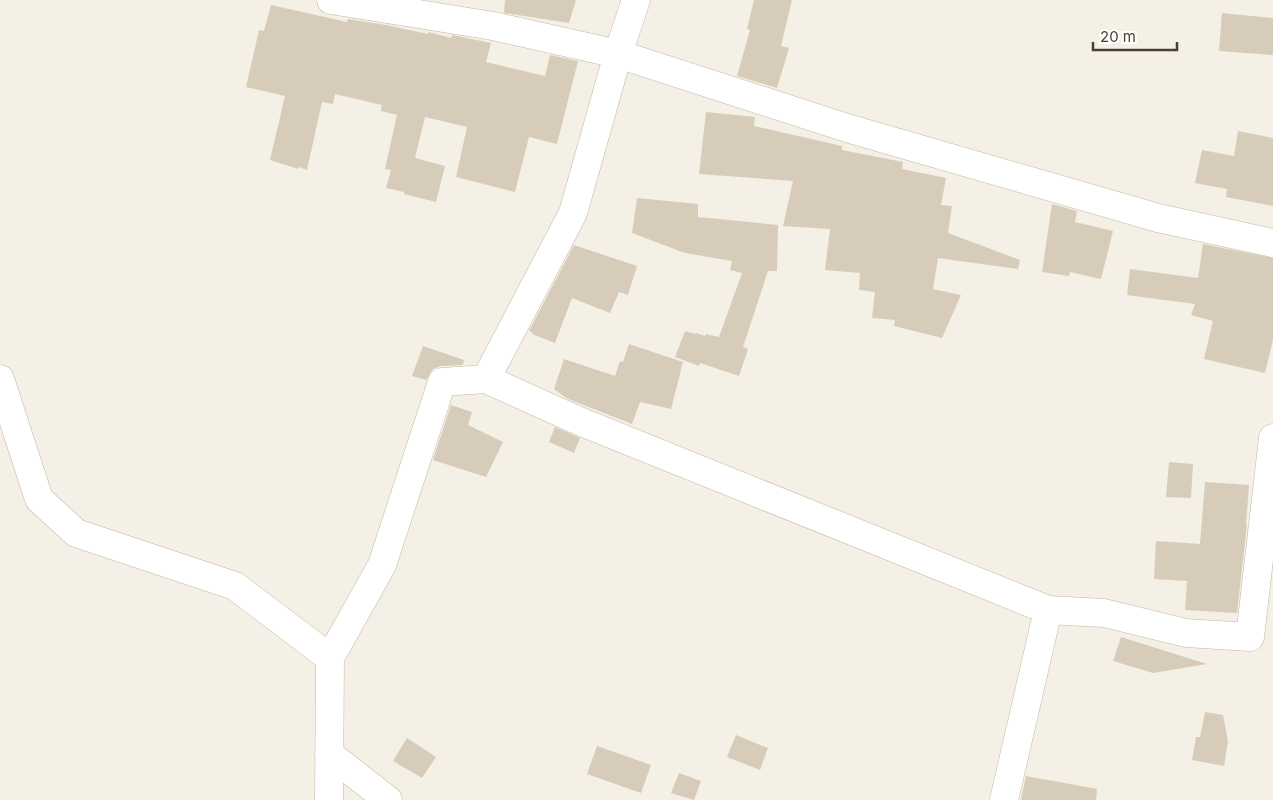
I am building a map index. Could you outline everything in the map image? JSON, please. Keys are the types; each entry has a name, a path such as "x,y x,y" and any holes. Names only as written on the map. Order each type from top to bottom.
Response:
{"street":[{"path":"331,0 493,26 618,54 847,128 1111,205 1158,218 1273,243"},
{"path":"486,379 573,213 618,54 636,0"},
{"path":"0,379 39,499 76,532 234,586 330,658"},
{"path":"329,800 330,658 382,565 442,382 486,379 579,420 1048,610 1104,613 1186,633 1250,637 1273,438"},
{"path":"1004,800 1048,610"},
{"path":"329,754 388,800"}],"building":[{"path":"505,0 576,0 569,23 504,13"},
{"path":"754,0 792,0 781,46 789,48 777,88 737,76 750,30 747,29"},
{"path":"271,5 347,22 348,19 428,34 428,32 451,38 452,35 491,43 486,62 545,76 550,55 578,61 557,144 529,137 515,192 456,177 467,127 425,117 415,158 445,166 436,202 386,188 391,170 385,169 397,115 381,111 382,105 335,94 333,104 322,102 307,170 270,160 285,96 246,87 259,30 264,31"},
{"path":"1222,13 1273,18 1273,55 1219,51"},
{"path":"706,112 755,117 754,126 842,146 842,150 903,162 902,169 946,178 941,205 952,206 948,233 1020,260 1018,269 938,258 933,289 961,295 942,338 894,326 895,320 872,318 875,292 859,290 860,273 825,270 830,229 783,226 793,181 699,174"},
{"path":"1238,131 1273,138 1273,206 1226,197 1227,189 1195,183 1202,150 1234,156"},
{"path":"637,198 698,204 698,217 778,225 777,271 768,271 743,347 748,349 739,376 700,363 699,366 675,357 685,331 719,337 742,273 730,270 732,261 685,253 632,233"},
{"path":"1052,204 1077,211 1075,222 1113,231 1101,279 1070,272 1069,276 1042,272"},
{"path":"1203,244 1273,258 1273,340 1265,373 1204,359 1213,321 1191,315 1195,304 1127,295 1130,269 1198,278"},
{"path":"574,245 637,266 628,295 619,292 610,313 572,298 555,343 529,331"},
{"path":"629,344 683,362 671,409 640,402 632,424 568,399 554,389 564,359 615,376 620,361 623,362"},
{"path":"423,346 464,360 463,365 441,366 433,369 426,380 412,376"},
{"path":"451,405 472,412 468,425 503,442 486,477 433,460"},
{"path":"555,427 580,438 574,453 549,442"},
{"path":"1169,462 1193,464 1191,498 1166,497"},
{"path":"1205,482 1249,485 1247,525 1237,613 1185,610 1187,581 1154,579 1156,541 1200,544"},
{"path":"1121,637 1207,664 1153,673 1113,661"},
{"path":"1205,712 1223,715 1228,741 1224,766 1192,760 1196,737 1200,737"},
{"path":"736,735 768,748 760,770 727,757"},
{"path":"407,738 436,757 422,778 393,761"},
{"path":"597,746 651,765 641,793 587,774"},
{"path":"679,773 701,781 694,800 671,793"},
{"path":"1026,776 1097,789 1096,800 1021,800"}]}
